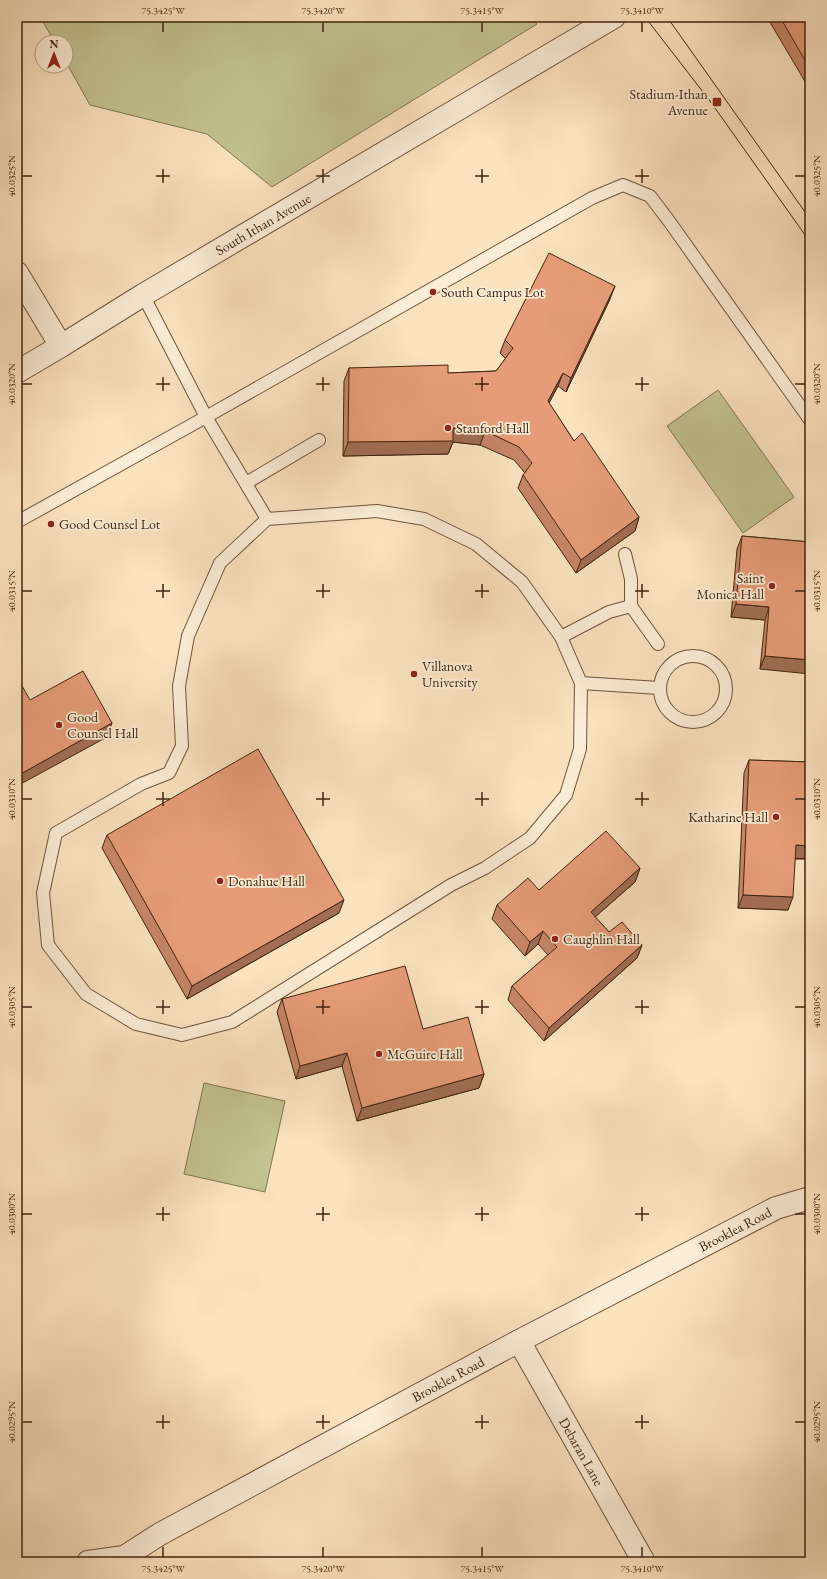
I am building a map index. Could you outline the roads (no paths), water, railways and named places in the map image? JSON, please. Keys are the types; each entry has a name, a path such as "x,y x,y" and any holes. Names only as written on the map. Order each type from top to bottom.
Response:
{"street":[{"name":"South Ithan Avenue","path":"17,372 143,295 614,17"},
{"path":"17,273 61,346"},
{"name":"Brooklea Road","path":"88,1562 124,1557 160,1534 519,1341 776,1208 810,1198"},
{"name":"Debaran Lane","path":"519,1341 644,1562"}],"lane":[{"path":"17,522 206,417 592,198 623,185 650,196 810,420"},
{"path":"143,295 206,417 267,520"},
{"path":"246,483 319,440"},
{"path":"377,511 424,520 476,544 522,582 560,637 581,683 580,749 566,795 530,838 486,868 451,885 232,1022 182,1035 136,1024 86,994 48,945 43,893 56,833 141,784 169,773 182,746 179,686 188,636 220,563 267,520 377,511"},
{"path":"625,554 631,579 631,606 658,644"},
{"path":"560,637 609,612 631,606"},
{"path":"694,656 709,660 721,671 725,680 726,691 723,703 717,712 708,719 697,722 685,721 675,717 666,709 661,699 660,688 661,678 666,669 683,657 694,656"},
{"path":"581,683 660,688"}],"tram line":[{"path":"645,17 710,101 810,242"},
{"path":"667,17 810,219"}],"place":[{"name":"Stadium-Ithan Avenue","path":"717,102"},
{"name":"South Campus Lot","path":"433,292"},
{"name":"Stanford Hall","path":"448,428"},
{"name":"Good Counsel Lot","path":"51,524"},
{"name":"Saint Monica Hall","path":"772,586"},
{"name":"Villanova University","path":"414,674"},
{"name":"Good Counsel Hall","path":"59,725"},
{"name":"Katharine Hall","path":"776,817"},
{"name":"Donahue Hall","path":"220,881"},
{"name":"Caughlin Hall","path":"555,939"},
{"name":"McGuire Hall","path":"379,1054"}]}
